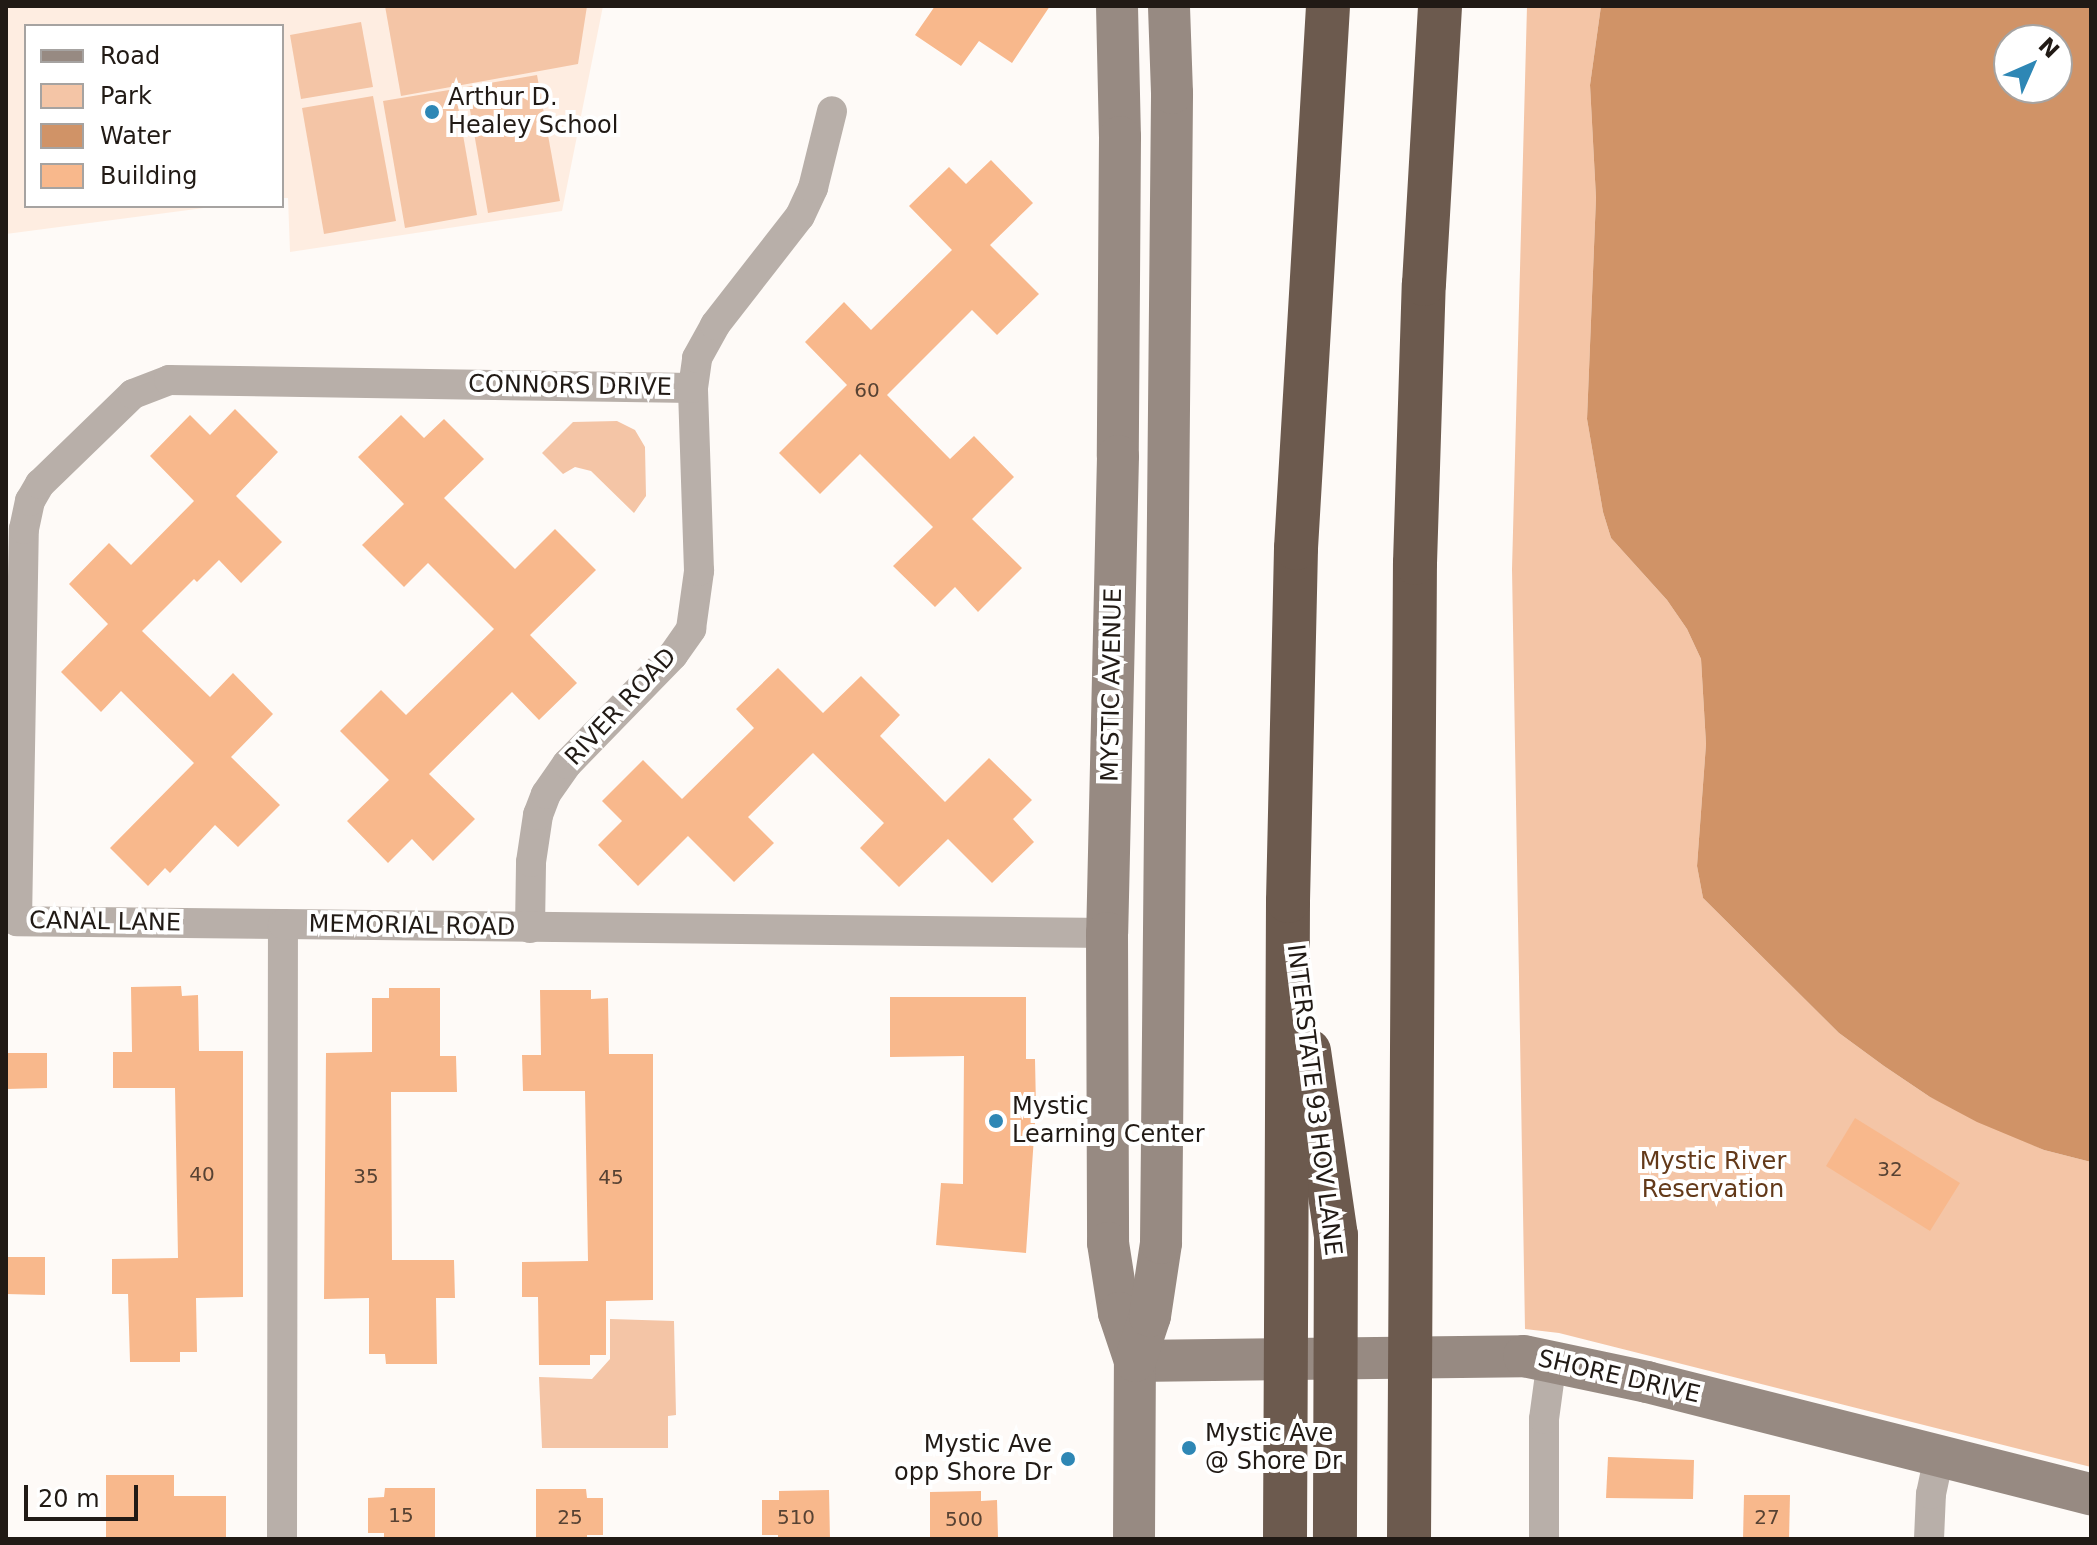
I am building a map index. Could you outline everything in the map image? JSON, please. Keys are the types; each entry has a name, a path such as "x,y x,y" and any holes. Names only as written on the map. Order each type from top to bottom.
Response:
{"highway":[{"path":"1285,1539 1288,901 1300,456 1328,6"},
{"path":"1409,1539 1416,516 1424,284 1440,6"},
{"name":"INTERSTATE 93 HOV LANE","path":"1288,901 1336,1235 1335,1539"}],"main road":[{"name":"MYSTIC AVENUE","path":"1117,6 1120,137 1118,456 1107,933 1108,1243 1119,1313 1135,1361"},
{"name":"MYSTIC AVENUE","path":"1134,1539 1135,1361 1150,1316 1161,1243 1172,93 1169,6"},
{"name":"SHORE DRIVE","path":"1135,1361 1470,1354 1552,1360 2091,1494"}],"street":[{"name":"CONNORS DRIVE","path":"179,379 693,388 697,358 708,336 800,216 813,188 832,111"},
{"name":"CANAL LANE","path":"179,379 150,385 126,400 40,484 27,510 17,921 283,924"},
{"name":"RIVER ROAD","path":"530,928 531,862 538,815 546,794 567,764 673,655 695,617 699,571 693,388"},
{"name":"MEMORIAL ROAD","path":"282,1539 283,924 1107,933"},
{"path":"1544,1539 1544,1419 1552,1360"},
{"path":"1929,1539 1931,1494 1939,1456"}],"shaded area":[{"name":"Arthur D. Healey School","path":"6,6 603,6 562,211 290,252 288,198 284,198 284,24 24,24 24,208 204,208 6,234"}],"green space":[{"path":"385,6 587,6 578,64 401,96"},
{"name":"Mystic River Reservation","path":"1527,6 1601,6 1590,85 1596,198 1587,419 1603,512 1611,538 1667,600 1687,629 1701,659 1706,744 1697,866 1703,898 1839,1033 1884,1066 1930,1097 2044,1150 2091,1162 2091,1467 1559,1333 1525,1329 1512,569"},
{"path":"361,22 373,87 301,99 290,35"},
{"path":"537,75 560,201 488,213 466,87"},
{"path":"455,89 477,215 405,228 383,101"},
{"path":"373,96 396,221 324,234 302,108"},
{"path":"617,421 635,430 645,447 646,496 634,513 591,471 575,467 563,474 542,453 573,422"},
{"path":"610,1319 674,1321 676,1415 668,1416 668,1448 542,1448 539,1377 592,1379 610,1359"}],"water":[{"path":"1601,6 2091,6 2091,1162 2044,1150 1977,1122 1930,1097 1884,1066 1839,1033 1703,898 1697,866 1706,744 1701,659 1687,629 1667,600 1611,538 1603,512 1587,419 1596,198 1590,85"}],"building":[{"path":"935,6 1050,6 1012,63 979,41 961,66 915,35"},
{"path":"991,160 1033,203 990,245 1039,294 997,335 972,310 887,395 950,459 974,436 1014,477 972,519 1022,568 978,612 955,587 935,607 893,566 933,527 860,454 820,494 779,453 847,385 805,342 844,302 871,330 952,250 909,206 949,167 966,184"},
{"path":"235,409 278,452 236,496 282,542 241,583 219,560 197,582 194,579 142,631 210,697 233,673 273,714 231,757 280,805 238,847 215,825 170,873 165,868 148,886 110,848 194,763 121,691 101,712 61,672 108,624 69,584 109,543 131,565 194,501 150,456 190,415 210,435"},
{"path":"401,415 424,438 444,419 484,459 444,498 515,569 555,529 596,570 530,635 577,683 539,720 512,692 429,774 475,819 433,861 412,839 388,863 347,821 389,780 340,731 381,690 406,715 494,629 428,563 404,587 362,545 404,504 358,457"},
{"path":"778,668 823,713 861,676 900,715 880,736 945,802 989,758 1032,800 1013,819 1034,842 992,883 948,839 899,887 860,848 884,823 813,753 748,817 774,843 734,882 688,836 638,886 598,845 622,821 602,801 643,760 682,799 754,728 736,709"},
{"path":"181,986 182,996 198,995 199,1051 243,1051 243,1297 196,1298 197,1352 180,1352 180,1362 130,1362 128,1294 112,1294 112,1259 178,1258 175,1088 113,1088 113,1052 132,1052 131,987"},
{"path":"389,988 440,988 440,1056 456,1056 457,1092 391,1092 392,1260 454,1260 455,1298 436,1298 437,1364 386,1364 385,1354 369,1354 369,1298 324,1299 326,1053 372,1052 372,998 389,998"},
{"path":"540,990 591,990 591,999 608,998 609,1054 653,1054 653,1300 606,1301 606,1355 590,1355 590,1365 539,1365 538,1297 522,1297 522,1262 588,1261 585,1091 523,1091 522,1055 541,1055"},
{"path":"890,997 1026,997 1026,1059 1035,1059 1036,1108 1026,1253 936,1245 941,1183 963,1184 964,1056 890,1057"},
{"path":"6,1053 47,1053 47,1088 6,1089"},
{"path":"1855,1118 1960,1183 1930,1231 1826,1166"},
{"path":"6,1257 45,1257 45,1295 6,1294"},
{"path":"1608,1457 1694,1460 1693,1499 1606,1498"},
{"path":"106,1475 174,1475 174,1496 226,1496 226,1539 106,1539"},
{"path":"385,1488 435,1488 435,1539 384,1539 384,1533 368,1533 368,1498 384,1497"},
{"path":"536,1489 586,1489 587,1498 603,1498 603,1535 587,1535 587,1539 536,1539"},
{"path":"829,1490 830,1539 778,1539 778,1535 762,1535 762,1500 779,1500 779,1491"},
{"path":"981,1491 981,1501 997,1500 998,1537 930,1539 930,1492"},
{"path":"1744,1495 1790,1495 1789,1539 1743,1539"}],"place":[{"name":"Arthur D. Healey School","path":"432,112"},
{"name":"Mystic Learning Center","path":"996,1121"},
{"name":"Mystic Ave @ Shore Dr","path":"1189,1448"},
{"name":"Mystic Ave opp Shore Dr","path":"1068,1459"}]}
